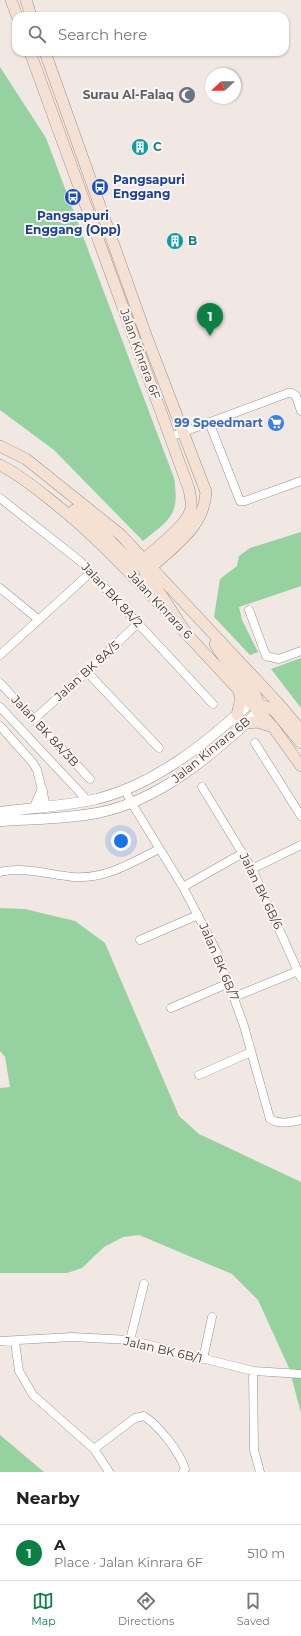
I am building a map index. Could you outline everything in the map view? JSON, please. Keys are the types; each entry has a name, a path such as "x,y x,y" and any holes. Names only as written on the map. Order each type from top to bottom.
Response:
{"main road":[{"path":"11,0 16,12"},
{"path":"26,0 30,12"},
{"name":"Jalan Kinrara 6F","path":"32,56 189,489 191,504 188,515 164,548"},
{"name":"Jalan Kinrara 6F","path":"46,56 122,268 206,492 205,505 195,526 164,548 146,565"},
{"path":"110,273 122,268"},
{"name":"Jalan Kinrara 6","path":"0,446 26,459 65,489 129,544 146,565 162,579 277,702 301,730"},
{"name":"Jalan Kinrara 6","path":"0,465 16,472 92,534 238,689 256,706 301,766"},
{"path":"59,506 68,508 84,517 110,538 134,563 146,565 146,576 162,596 186,633"},
{"path":"129,544 142,548 164,548 160,572 162,579"},
{"path":"201,621 230,666 253,691 256,706 274,710 301,743"},
{"path":"237,715 241,698 238,689"},
{"path":"247,723 257,722 273,727"}],"street":[{"path":"52,109 64,105"},
{"path":"170,437 288,393 292,393 296,396 301,411"},
{"path":"209,422 240,501 245,501 301,481"},
{"name":"Jalan BK 8A/2","path":"0,498 80,561 213,704"},
{"path":"0,655 90,572"},
{"path":"0,588 39,620"},
{"path":"249,610 266,656 279,659 301,651"},
{"name":"Jalan BK 8A/5","path":"34,718 87,672 138,623"},
{"path":"87,672 159,748"},
{"name":"Jalan BK 8A/3B","path":"0,683 90,779"},
{"name":"Jalan Kinrara 6B","path":"0,812 88,800 125,790 166,770 237,715 256,706"},
{"name":"Jalan Kinrara 6B","path":"0,821 98,813 131,802 172,782 247,723 256,706"},
{"path":"0,707 88,800"},
{"path":"0,726 33,763 37,770 49,813 57,817"},
{"path":"255,743 301,816"},
{"name":"Jalan BK 6B/6","path":"202,787 252,869 300,975"},
{"name":"Jalan BK 6B/7","path":"125,790 158,850 183,887 218,954 234,997 270,1119 282,1123 301,1120"},
{"path":"35,807 42,791"},
{"path":"252,869 301,845"},
{"path":"0,872 39,872 74,877 97,876 118,870 158,850"},
{"path":"183,887 243,853"},
{"path":"140,940 198,915"},
{"path":"234,997 300,975"},
{"path":"171,1008 229,983"},
{"path":"199,1075 251,1052"},
{"path":"130,1340 144,1284"},
{"path":"203,1359 212,1317"},
{"name":"Jalan BK 6B/1","path":"0,1341 15,1342 72,1337 130,1340 253,1371 301,1374"},
{"path":"15,1342 19,1371 33,1395 94,1449 109,1472"},
{"path":"253,1371 254,1450 260,1472"},
{"path":"94,1449 135,1418 144,1416 152,1421 182,1460 186,1469 183,1472"}],"green space":[{"path":"0,67 46,138 174,478 175,501 171,516 143,541 54,450 0,410"},
{"path":"301,532 301,586 239,607 242,620 258,652 250,655 214,617 220,579 237,566 239,556 250,548"},
{"path":"301,658 301,708 271,669"},
{"path":"0,908 25,909 75,921 105,943 179,1116 199,1134 301,1182 301,1413 289,1368 258,1300 232,1274 139,1235 123,1237 104,1247 82,1268 67,1273 0,1273 0,1088 10,1087 5,1057 0,1051"},
{"path":"0,1435 44,1472 0,1472"}],"place":[{"name":"Surau Al-Falaq","path":"187,95"},
{"name":"C","path":"140,147"},
{"name":"Pangsapuri Enggang","path":"100,187"},
{"name":"Pangsapuri Enggang (Opp)","path":"73,197"},
{"name":"B","path":"175,241"},
{"name":"A","path":"210,336"},
{"name":"99 Speedmart","path":"276,423"}]}
